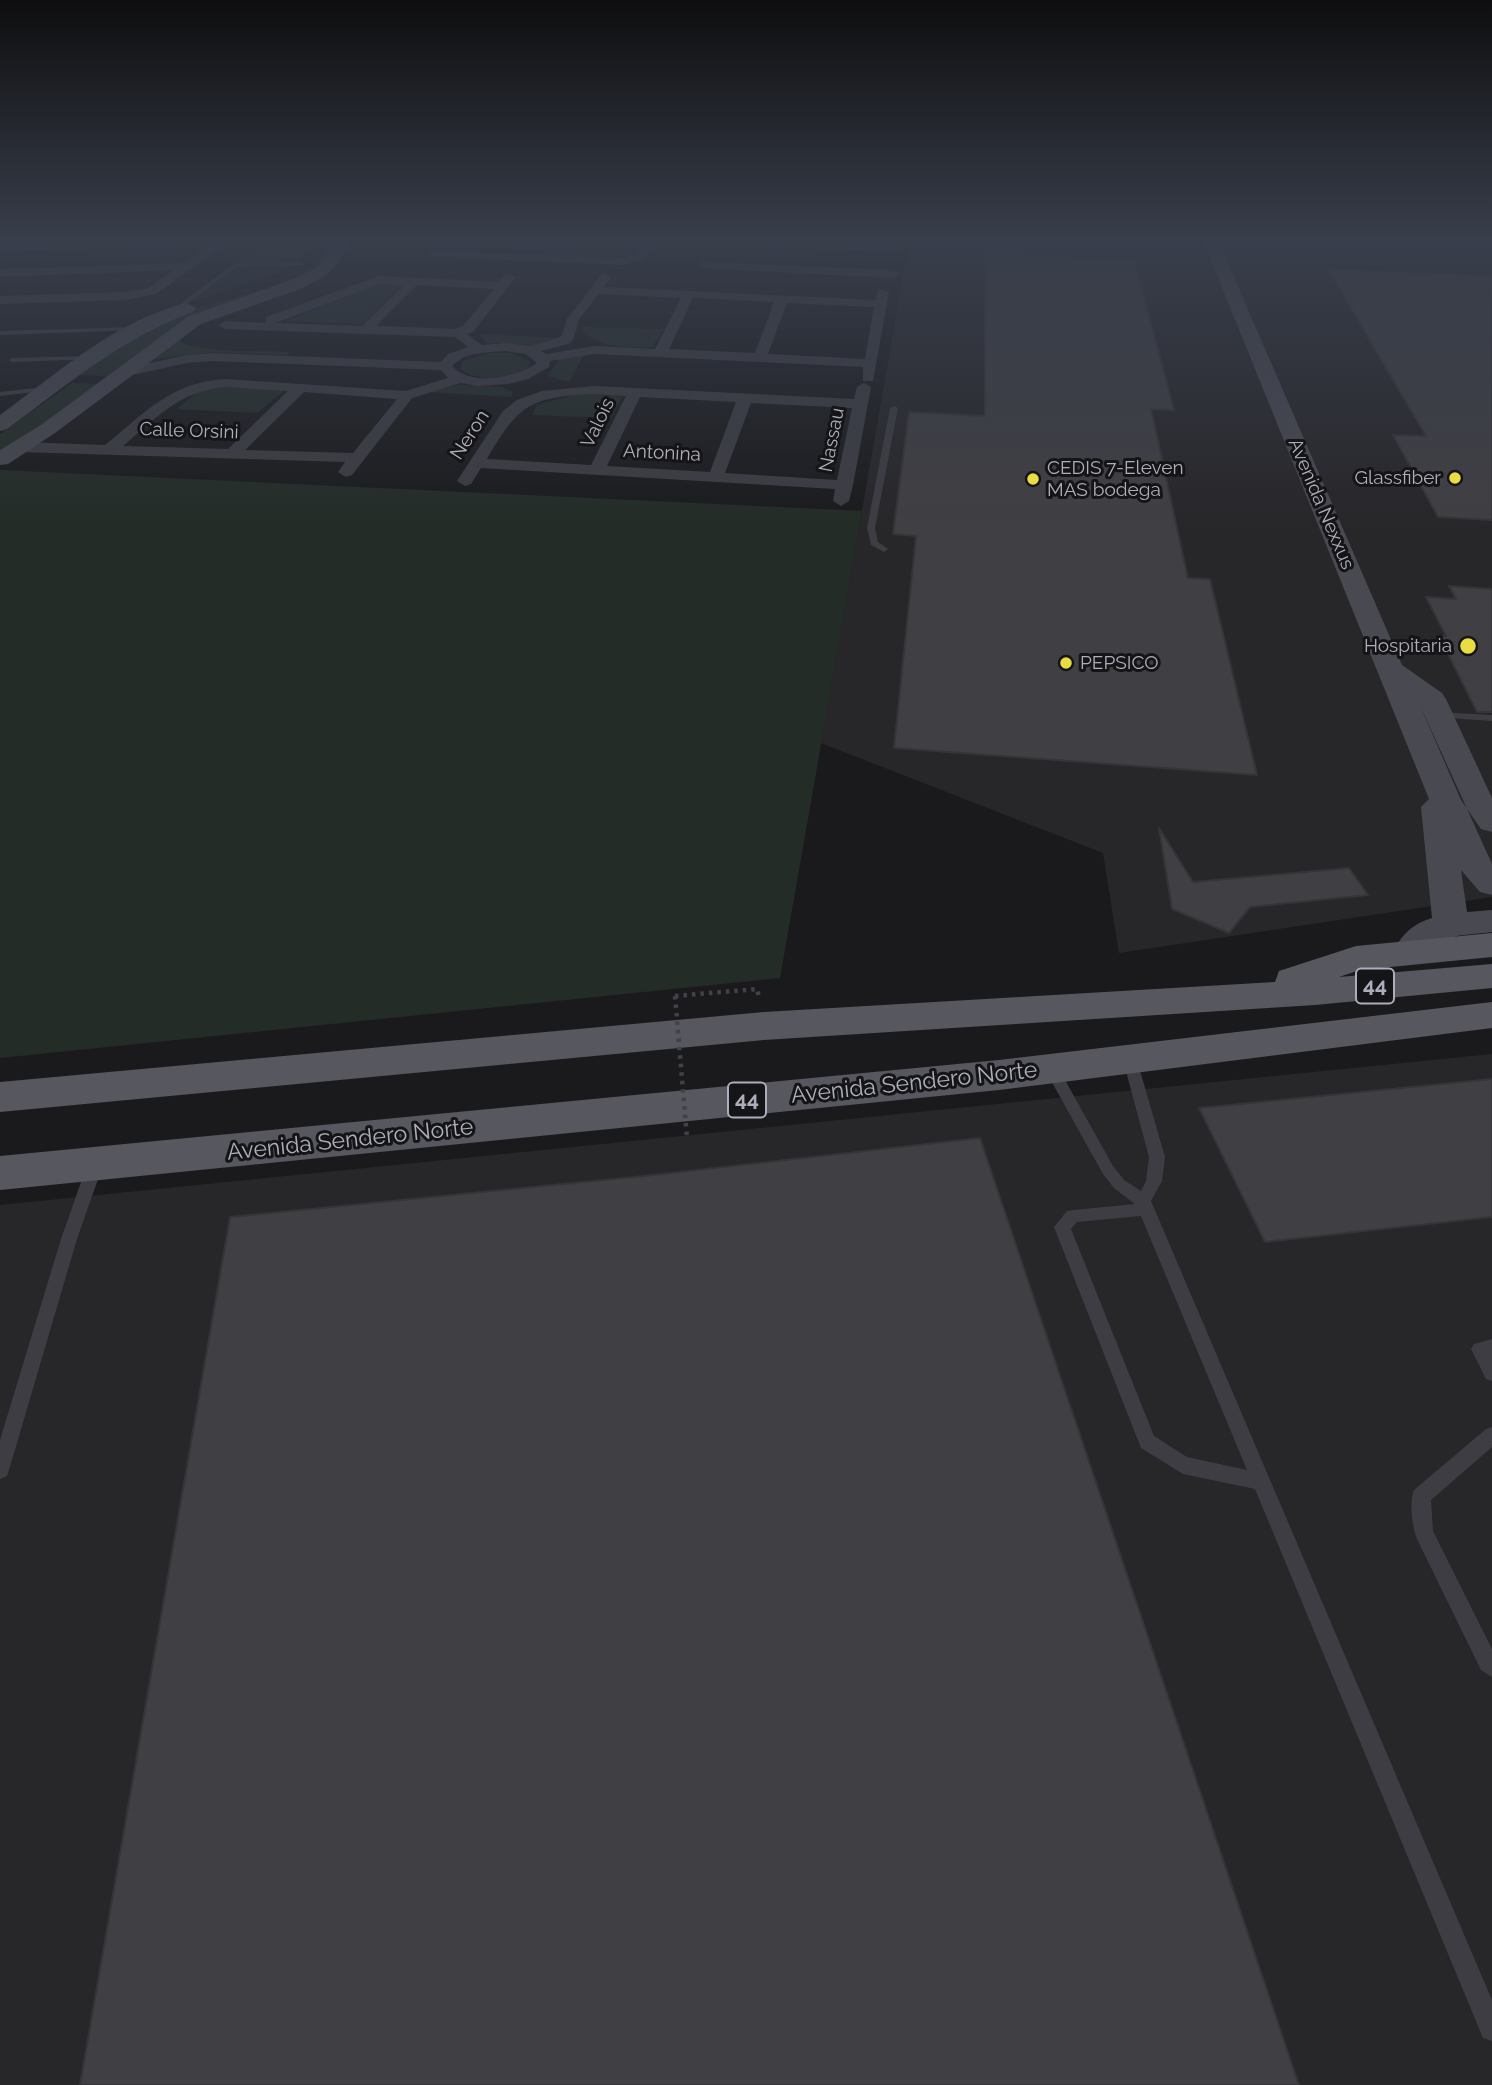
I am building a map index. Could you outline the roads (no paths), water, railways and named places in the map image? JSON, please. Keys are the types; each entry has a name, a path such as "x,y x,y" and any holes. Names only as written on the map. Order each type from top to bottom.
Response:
{"main road":[{"path":"1258,995 1356,958 1492,945"},
{"name":"44","path":"0,1097 764,1026 1258,995 1492,976"},
{"name":"Avenida Sendero Norte","path":"0,1173 1130,1060 1492,1015"}],"street":[{"path":"0,425 125,335"},
{"path":"0,459 118,377 172,335"},
{"path":"176,335 185,343 195,345 293,355 450,362"},
{"path":"421,335 450,362 462,378"},
{"path":"461,335 479,349"},
{"path":"536,354 564,341 567,335"},
{"path":"660,353 669,335"},
{"path":"760,358 768,335"},
{"name":"Nassau","path":"843,493 877,335"},
{"name":"Avenida Nexxus","path":"1250,335 1389,668 1432,699 1424,714"},
{"path":"364,391 450,362 479,349 506,347 536,354 586,350 760,358 868,376"},
{"path":"110,449 170,399 190,387 225,383 407,395 462,378 502,380 526,376 544,364 536,354"},
{"path":"58,384 118,377 202,357 293,355"},
{"path":"526,376 555,394"},
{"path":"502,380 533,400 555,394 594,390 860,404"},
{"path":"233,453 301,387"},
{"name":"Valois","path":"597,470 635,392"},
{"path":"342,476 407,395"},
{"path":"716,477 745,398"},
{"name":"Neron","path":"465,481 511,411 533,400"},
{"name":"Calle Orsini","path":"20,447 356,458"},
{"name":"Antonina","path":"478,463 716,477 843,493"},
{"path":"1424,714 1451,927"},
{"path":"1424,714 1492,822"},
{"path":"1433,771 1475,866 1492,884"},
{"path":"1410,952 1415,942 1427,930 1492,921"}],"lane":[{"path":"12,360 92,358"},
{"path":"0,394 58,384"},
{"path":"884,549 874,542 871,528 894,408"},
{"path":"1424,714 1492,718"},
{"path":"1130,1060 1157,1157 1154,1181 1145,1205"},
{"path":"1051,1068 1108,1170 1119,1184 1145,1205 1492,2029"},
{"path":"0,1470 69,1239 95,1165"},
{"path":"1145,1205 1073,1216 1062,1227 1147,1442 1183,1465 1262,1482"},
{"path":"1492,1347 1480,1349 1492,1373"},
{"path":"1492,1435 1422,1496 1424,1532 1492,1667"}],"place":[{"name":"Glassfiber","path":"1455,478"},
{"name":"CEDIS 7-Eleven MAS bodega","path":"1033,479"},
{"name":"Hospitaria","path":"1468,646"},
{"name":"PEPSICO","path":"1066,663"}]}
